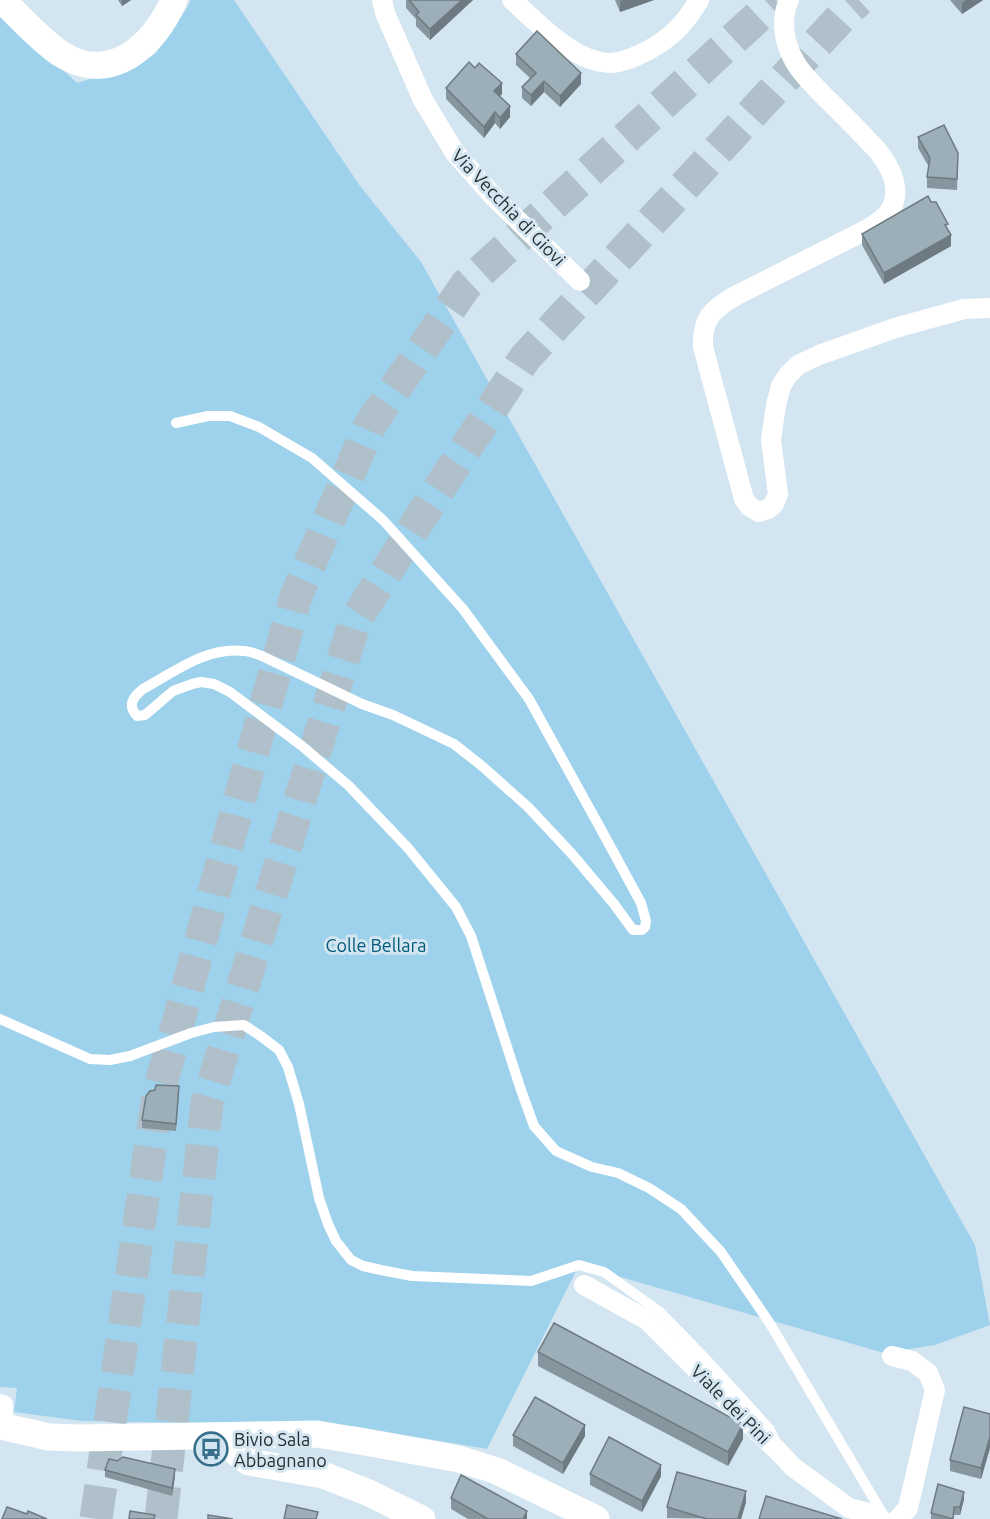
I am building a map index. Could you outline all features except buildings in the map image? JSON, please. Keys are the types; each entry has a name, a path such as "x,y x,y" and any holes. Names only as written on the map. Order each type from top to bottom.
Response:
{"street":[{"path":"2,0 49,45 63,55 82,63 93,64 109,64 132,55 155,32 166,17 174,0"},
{"name":"Via Vecchia di Giovi","path":"382,0 385,13 423,100 455,153 494,197 580,281"},
{"path":"512,0 560,41 579,54 612,63 633,58 672,35 689,18 699,0"},
{"path":"789,0 784,10 783,24 795,63 806,78 887,162 892,171 894,198 889,211 866,230 735,296 715,309 706,321 703,347 744,500 759,512 774,504 778,494 771,440 776,405 781,386 798,365 819,355 895,328 964,309 990,308"},
{"name":"Viale dei Pini","path":"584,1285 647,1320 793,1467 849,1508 876,1515 881,1519"},
{"path":"892,1356 912,1361 928,1373 940,1390 908,1508 898,1519"},
{"path":"1,1419 49,1437 317,1434 459,1459 497,1471 596,1519"},
{"path":"227,1436 232,1449 238,1456 249,1462 323,1475 369,1493 423,1519"}],"lane":[{"path":"176,423 208,416 230,416 259,427 312,458 384,520 463,609 529,699 641,903 646,921 645,927 642,930 633,930 572,854 528,807 454,744 393,715 362,704 262,656 246,651 231,650 200,658 135,695 131,702 133,711 137,716 145,715 173,691 201,682 214,684 230,692 302,746 349,786 408,848 456,907 471,936 534,1126 556,1151 592,1167 618,1173 649,1188 681,1209 721,1252 769,1322 886,1519"},
{"path":"0,1019 90,1059 110,1060 130,1056 191,1033 214,1027 244,1025 279,1050 288,1067 301,1114 319,1198 336,1241 351,1260 363,1266 412,1276 531,1281 579,1265 604,1272 660,1312 700,1353 770,1430 775,1438 777,1450"}],"green space":[{"name":"Colle Bellara","path":"191,0 234,0 360,186 421,262 975,1245 990,1325 935,1345 884,1353 579,1265 487,1449 353,1426 82,1421 14,1412 17,1388 0,1387 0,11 77,83 125,69 155,54"}],"tunnel":[{"path":"96,1519 158,1095 296,596 370,425 466,285 776,0"},
{"path":"161,1519 207,1103 355,621 525,358 859,0"}],"place":[{"name":"Bivio Sala Abbagnano","path":"211,1449"}]}
